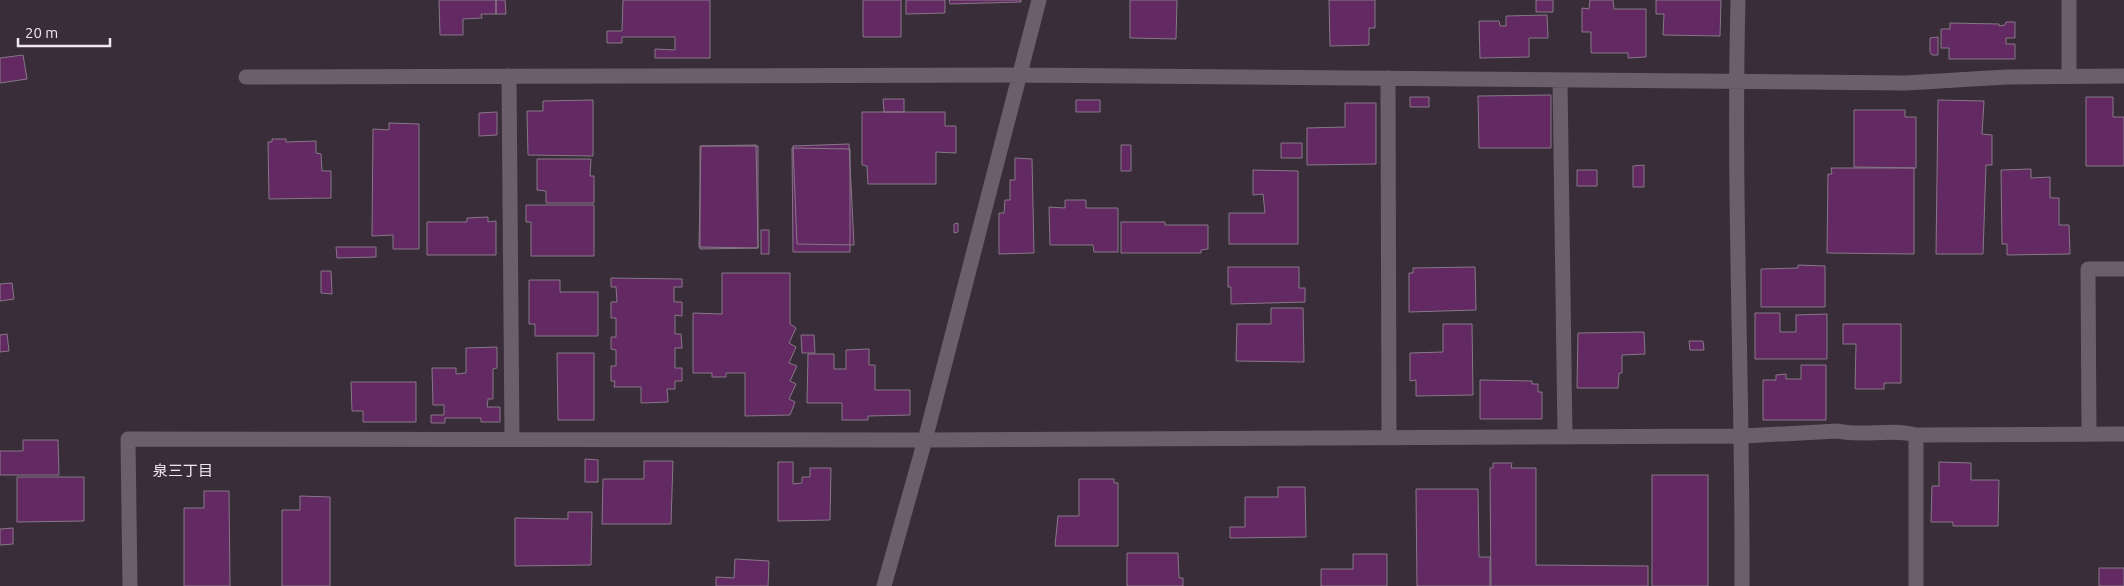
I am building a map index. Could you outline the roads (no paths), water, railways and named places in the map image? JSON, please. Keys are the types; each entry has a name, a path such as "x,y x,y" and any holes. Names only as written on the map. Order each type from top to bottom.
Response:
{"street":[{"path":"884,586 925,440 1039,0"},
{"path":"1738,0 1736,81 1743,436 1742,586"},
{"path":"2069,0 2069,76"},
{"path":"246,77 1020,75 1906,83 2069,76 2124,76"},
{"path":"509,76 512,439"},
{"path":"1388,78 1389,437"},
{"path":"1560,80 1565,436"},
{"path":"2089,434 2088,269 2124,269"},
{"path":"130,586 128,438 925,440 1743,436 1838,431 1853,435 1901,431 1916,434 2124,434"},
{"path":"1916,434 1916,586"}],"district":[{"name":"泉三丁目","path":"183,470"}]}
